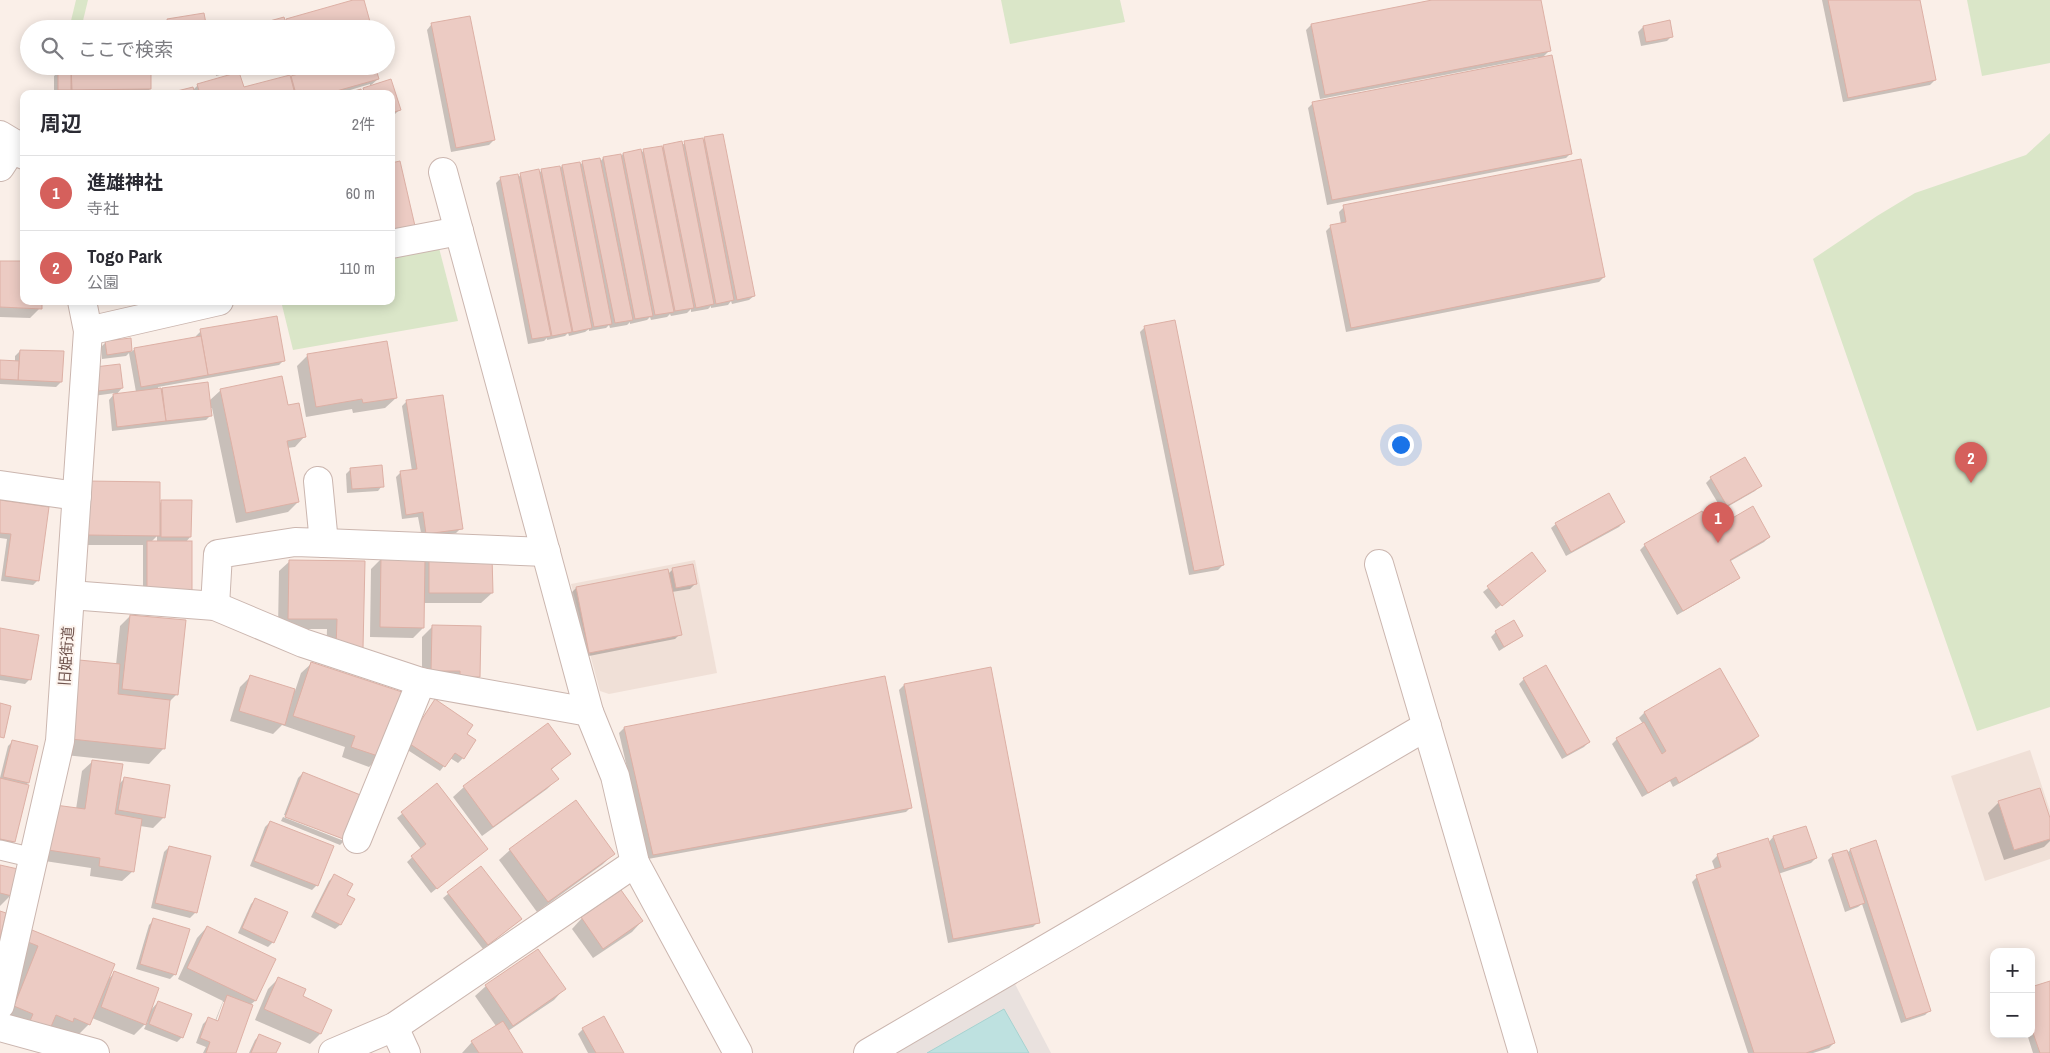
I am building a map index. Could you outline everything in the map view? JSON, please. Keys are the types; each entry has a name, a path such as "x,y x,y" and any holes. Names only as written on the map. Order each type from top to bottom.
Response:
{"street":[{"path":"0,167 13,145"},
{"path":"443,172 589,712 615,776 635,863 738,1053"},
{"path":"395,243 458,231"},
{"name":"旧姫街道","path":"0,1005 60,741 88,331 83,305"},
{"path":"88,331 202,305"},
{"path":"318,481 324,543"},
{"path":"0,485 77,496"},
{"path":"215,606 218,554 295,542 546,552"},
{"path":"1379,564 1524,1053"},
{"path":"70,595 215,606 303,643 421,682 589,712"},
{"path":"357,839 421,682"},
{"path":"868,1053 1426,726"},
{"path":"334,1053 394,1027 635,863"},
{"path":"0,1027 95,1053"},
{"path":"394,1027 406,1053"}],"lane":[{"path":"0,850 34,858"}],"shaded area":[{"path":"695,560 717,673 609,694 600,691 571,584"},
{"path":"2030,750 2050,811 2050,859 1985,881 1951,776"},
{"path":"1015,984 1051,1053 896,1053"}],"green space":[{"path":"76,0 88,0 83,20 71,20"},
{"path":"1001,0 1120,0 1125,22 1010,44"},
{"path":"1967,0 2050,0 2050,63 1982,76"},
{"path":"2050,133 2050,707 1977,731 1813,259 1915,193 2026,155"},
{"path":"439,248 458,321 293,350 282,305 395,305 395,255"}],"water":[{"path":"1004,1009 1029,1053 927,1053"}],"building":[{"path":"353,0 364,0 370,20 286,20"},
{"path":"1432,0 1541,0 1551,51 1325,95 1311,24"},
{"path":"1828,0 1920,0 1936,80 1848,98"},
{"path":"204,13 205,20 167,20"},
{"path":"470,16 495,140 456,148 431,23"},
{"path":"284,17 285,20 273,20"},
{"path":"1670,20 1673,37 1646,42 1643,26"},
{"path":"1552,55 1572,154 1332,200 1312,102"},
{"path":"58,75 71,75 71,90 58,90"},
{"path":"71,75 151,75 151,89 72,90"},
{"path":"228,75 240,75 244,87 290,75 294,90 199,90 197,84"},
{"path":"378,75 379,79 340,90 295,90 291,76"},
{"path":"391,79 395,90 364,90 363,88"},
{"path":"193,87 194,90 181,90"},
{"path":"395,91 401,110 395,112"},
{"path":"723,134 755,296 737,300 704,137"},
{"path":"703,138 734,300 716,304 684,141"},
{"path":"682,141 714,304 696,308 663,145"},
{"path":"662,146 694,308 675,311 643,149"},
{"path":"641,149 674,312 655,315 623,153"},
{"path":"621,154 653,316 635,319 603,157"},
{"path":"600,158 633,320 615,323 582,161"},
{"path":"1581,159 1605,277 1351,328 1330,225 1346,222 1343,205"},
{"path":"400,161 415,226 395,231 395,162"},
{"path":"580,162 612,324 594,327 562,165"},
{"path":"560,166 592,328 573,332 541,169"},
{"path":"539,169 572,332 552,336 520,173"},
{"path":"518,174 551,336 532,339 500,177"},
{"path":"0,261 20,261 20,305 42,305 42,309 0,307"},
{"path":"277,316 285,361 208,375 200,329"},
{"path":"1175,320 1224,565 1194,571 1144,326"},
{"path":"201,336 208,375 141,387 134,348"},
{"path":"131,338 132,351 107,355 105,341"},
{"path":"387,341 397,398 363,403 362,399 316,407 307,354"},
{"path":"20,350 64,351 62,382 18,380"},
{"path":"0,360 19,361 18,380 0,379"},
{"path":"120,364 123,388 98,391 95,367"},
{"path":"282,376 288,405 299,403 306,437 287,441 299,502 246,513 220,389"},
{"path":"208,382 212,416 166,421 162,388"},
{"path":"161,388 166,421 117,427 113,394"},
{"path":"443,395 463,529 426,534 423,512 406,515 400,471 417,469 406,400"},
{"path":"1745,457 1762,486 1727,506 1710,477"},
{"path":"382,465 384,487 352,489 350,468"},
{"path":"87,481 160,482 160,536 87,535"},
{"path":"1609,493 1625,522 1571,552 1555,523"},
{"path":"0,500 49,507 39,581 5,576 11,534 0,533"},
{"path":"161,500 192,500 191,537 161,537"},
{"path":"1753,506 1770,537 1730,560 1740,578 1683,611 1644,544 1702,511 1712,530"},
{"path":"147,541 192,541 192,592 147,592"},
{"path":"1532,552 1546,571 1502,606 1487,586"},
{"path":"429,556 492,556 493,593 429,593"},
{"path":"381,557 425,558 424,628 380,627"},
{"path":"289,560 365,561 363,648 336,648 337,619 288,619"},
{"path":"693,564 697,584 676,588 672,568"},
{"path":"668,569 682,635 589,653 576,587"},
{"path":"130,615 186,620 178,695 122,689"},
{"path":"1514,620 1523,636 1504,647 1495,631"},
{"path":"432,625 481,626 480,677 460,677 460,671 431,671"},
{"path":"0,628 39,635 31,680 0,675"},
{"path":"79,660 120,664 118,694 170,700 165,749 71,739"},
{"path":"311,662 402,692 381,757 351,747 355,736 293,716"},
{"path":"1546,665 1590,742 1567,755 1523,678"},
{"path":"991,667 1040,923 953,939 904,684"},
{"path":"1720,668 1759,736 1679,783 1676,777 1648,793 1616,738 1644,722 1662,754 1666,751 1644,712"},
{"path":"250,675 295,689 285,725 239,711"},
{"path":"885,676 912,808 653,855 624,727"},
{"path":"435,699 473,725 467,734 476,740 464,759 455,753 445,767 407,742"},
{"path":"0,703 11,706 4,738 0,737"},
{"path":"548,723 571,754 551,769 559,779 493,827 463,786"},
{"path":"12,740 38,746 29,783 3,777"},
{"path":"92,760 123,764 115,814 142,819 134,872 99,866 100,858 48,850 55,805 85,809"},
{"path":"303,772 363,796 346,840 285,817"},
{"path":"124,777 170,785 165,818 118,810"},
{"path":"0,778 29,785 15,842 0,839"},
{"path":"437,783 488,849 437,889 411,856 426,844 401,812"},
{"path":"2040,788 2050,818 2050,839 2014,850 1998,801"},
{"path":"576,800 615,854 548,902 509,849"},
{"path":"270,821 334,846 318,886 254,861"},
{"path":"1806,826 1817,858 1784,869 1773,836"},
{"path":"1768,838 1835,1043 1806,1053 1754,1053 1696,875 1721,867 1717,854"},
{"path":"1876,840 1931,1011 1906,1019 1850,849"},
{"path":"169,846 211,856 197,913 155,903"},
{"path":"1847,850 1865,903 1850,908 1832,854"},
{"path":"0,865 18,869 12,896 0,893"},
{"path":"481,866 522,919 488,945 447,892"},
{"path":"334,874 353,884 347,895 355,899 341,925 315,912"},
{"path":"621,890 643,921 603,949 581,917"},
{"path":"255,898 288,912 274,943 242,928"},
{"path":"0,911 6,913 0,939"},
{"path":"153,918 190,929 176,975 140,964"},
{"path":"207,926 276,959 256,1001 187,968"},
{"path":"32,930 115,964 90,1025 74,1018 73,1022 56,1015 50,1029 30,1021 33,1014 14,1006 38,946 28,942"},
{"path":"538,949 566,989 513,1026 485,985"},
{"path":"114,971 159,988 146,1025 101,1007"},
{"path":"278,977 306,989 303,996 332,1010 321,1034 264,1009"},
{"path":"2050,981 2050,1053 2040,1053 2035,1038 2035,986"},
{"path":"227,995 253,1005 236,1053 206,1053 210,1042 200,1038 208,1017 218,1021"},
{"path":"158,1001 192,1014 183,1038 149,1024"},
{"path":"604,1016 624,1053 596,1053 582,1028"},
{"path":"503,1021 523,1053 479,1053 471,1041"},
{"path":"259,1034 281,1043 276,1053 251,1053"}],"place":[{"name":"Togo Park","path":"1971,483"},
{"name":"進雄神社","path":"1718,543"}]}
